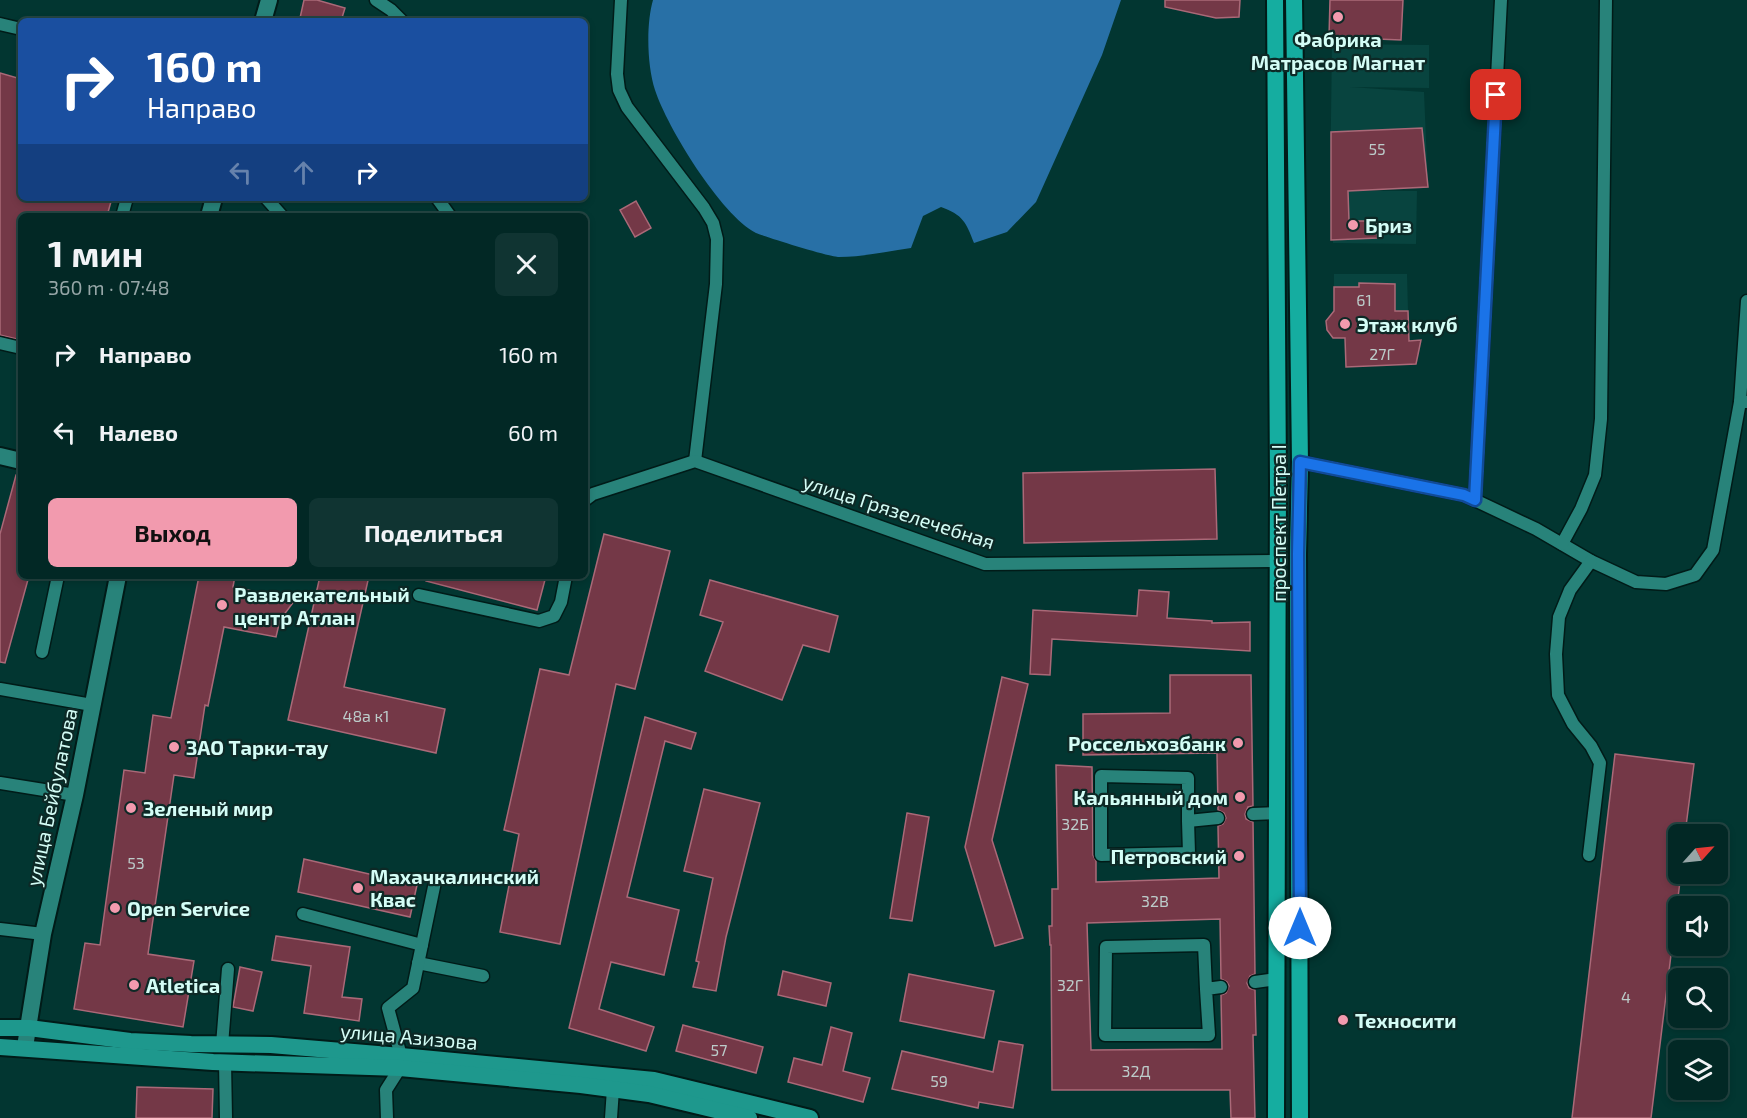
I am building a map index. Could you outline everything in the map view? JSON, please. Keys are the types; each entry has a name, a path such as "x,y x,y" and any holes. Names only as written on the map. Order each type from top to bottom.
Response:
{"main road":[{"name":"проспект Петра I","path":"1275,0 1276,1118"},
{"name":"проспект Петра I","path":"1294,0 1300,462 1298,554 1300,1118"},
{"name":"улица Азизова","path":"0,1028 29,1028 130,1041 271,1046 649,1094 749,1118"},
{"name":"улица Азизова","path":"0,1047 225,1062 400,1062 654,1080 810,1118"}],"street":[{"path":"264,18 269,0"},
{"path":"0,456 18,460"},
{"name":"улица Бейбулатова","path":"25,1047 43,934 75,795 117,579"}],"lane":[{"path":"376,0 399,18"},
{"path":"588,498 593,494 695,461 716,284 717,239 713,223 627,107 619,90 617,74 621,0"},
{"path":"1475,500 1501,0"},
{"path":"1562,544 1581,509 1595,475 1601,419 1606,0"},
{"path":"0,24 18,27"},
{"path":"269,201 279,213"},
{"path":"1300,462 1464,495 1536,529 1591,561 1636,582 1666,584 1695,575 1713,550 1744,402 1747,301"},
{"path":"0,343 18,347"},
{"name":"улица Грязелечебная","path":"695,461 986,564 1277,561"},
{"path":"1589,855 1600,763 1591,746 1572,724 1558,695 1556,654 1559,617 1570,590 1591,561"},
{"path":"42,652 57,579"},
{"path":"419,595 539,621 554,616 561,602 565,579"},
{"path":"0,689 92,705"},
{"path":"1101,776 1188,778 1188,821 1189,853 1101,855 1101,776"},
{"path":"0,783 75,795"},
{"path":"1253,814 1277,813"},
{"path":"1188,821 1218,818"},
{"path":"387,1118 386,1090 400,1062 388,1008 413,988 435,882"},
{"path":"303,914 422,945"},
{"path":"0,929 43,934"},
{"path":"1204,945 1206,989 1209,1035 1105,1035 1106,947 1204,945"},
{"path":"418,963 483,976"},
{"path":"222,1045 228,969"},
{"path":"1255,982 1276,979"},
{"path":"1206,989 1221,987"},
{"path":"225,1062 226,1118"},
{"path":"611,1118 613,1089"}],"shaded area":[{"path":"1332,44 1429,45 1429,88 1350,87 1424,92 1428,187 1351,191 1417,191 1416,244 1333,243 1330,191"},
{"path":"1334,274 1407,274 1408,311 1334,311"}],"water":[{"path":"653,0 1121,0 1102,55 1036,202 1007,232 974,243 963,220 941,207 923,216 911,248 839,257 756,233 742,223 712,190 683,147 655,90 648,45"}],"building":[{"path":"304,0 317,0 345,8 342,18 300,18"},
{"path":"1165,0 1240,0 1239,17 1216,18 1165,7"},
{"path":"1330,0 1403,0 1401,40 1329,37"},
{"path":"0,73 18,78 18,201 111,201 108,213 18,213 18,339 0,335"},
{"path":"1422,128 1428,187 1348,191 1349,221 1376,221 1377,238 1331,240 1331,132"},
{"path":"636,201 651,228 635,237 620,210"},
{"path":"1359,283 1395,284 1395,311 1408,311 1409,341 1421,340 1416,364 1346,367 1345,338 1333,338 1327,330 1326,321 1334,311 1334,287 1359,287"},
{"path":"1215,469 1217,539 1024,543 1023,473"},
{"path":"16,475 18,475 18,579 28,579 5,663 0,662 0,534"},
{"path":"604,534 670,551 635,689 616,684 560,944 500,932 519,834 504,830 540,669 569,675"},
{"path":"198,579 234,579 233,587 295,600 280,620 276,637 224,627 208,706 205,705 194,778 174,775 148,954 194,961 183,1027 74,1009 85,943 100,945 124,770 145,773 153,715 171,718"},
{"path":"319,579 368,579 344,687 445,709 436,753 288,720"},
{"path":"426,579 545,579 537,610 426,581"},
{"path":"710,580 838,616 829,652 803,645 782,700 705,671 723,622 700,615"},
{"path":"1139,590 1169,592 1167,618 1212,621 1212,623 1250,622 1250,651 1052,639 1050,675 1030,674 1033,610 1137,616"},
{"path":"1170,675 1251,675 1253,806 1248,807 1245,814 1246,819 1253,822 1255,974 1250,976 1247,983 1249,988 1255,990 1256,1035 1253,1035 1255,1118 1231,1118 1230,1090 1052,1090 1049,926 1052,926 1052,889 1058,889 1056,765 1092,767 1093,855 1096,861 1096,882 1219,878 1218,826 1223,824 1226,818 1224,813 1218,810 1217,753 1083,755 1083,714 1170,713","holes":["1220,919 1221,979 1229,986 1226,993 1221,995 1222,1049 1091,1050 1087,923"]},
{"path":"1002,677 1028,684 992,840 1023,938 995,946 965,847"},
{"path":"645,717 696,733 691,749 665,741 627,897 679,910 664,975 611,962 599,1009 654,1027 646,1051 569,1028"},
{"path":"1615,754 1694,764 1686,824 1668,824 1668,884 1680,884 1678,896 1668,896 1668,956 1671,956 1651,1118 1572,1118"},
{"path":"704,789 760,803 726,937 716,991 693,987 713,878 684,871"},
{"path":"907,813 929,817 912,921 890,918"},
{"name":"Махачкалинский Квас","path":"304,859 417,885 410,917 298,892"},
{"path":"276,936 350,947 342,997 362,999 359,1021 304,1013 311,966 272,960"},
{"path":"240,967 262,972 253,1011 233,1007"},
{"path":"783,971 831,983 826,1006 778,995"},
{"path":"909,974 994,991 984,1038 900,1021"},
{"path":"683,1025 763,1047 756,1073 676,1051"},
{"path":"831,1027 852,1033 843,1071 870,1078 863,1102 788,1082 794,1058 822,1065"},
{"path":"999,1041 1023,1045 1013,1108 979,1102 978,1108 892,1089 902,1051 993,1072"},
{"path":"137,1087 213,1089 212,1118 136,1118"}],"place":[{"name":"Фабрика Матрасов Магнат","path":"1338,17"},
{"name":"Бриз","path":"1353,225"},
{"name":"Этаж клуб","path":"1345,324"},
{"name":"Развлекательный центр Атлан","path":"222,605"},
{"name":"Россельхозбанк","path":"1238,743"},
{"name":"ЗАО Тарки-тау","path":"174,747"},
{"name":"Кальянный дом","path":"1240,797"},
{"name":"Зеленый мир","path":"131,808"},
{"name":"Петровский","path":"1239,856"},
{"name":"Махачкалинский Квас","path":"358,888"},
{"name":"Open Service","path":"115,908"},
{"name":"Atletica","path":"134,985"},
{"name":"Техносити","path":"1343,1020"}],"route":[{"path":"1300,928 1298,554 1300,462 1464,495 1475,500 1496,95"}]}
